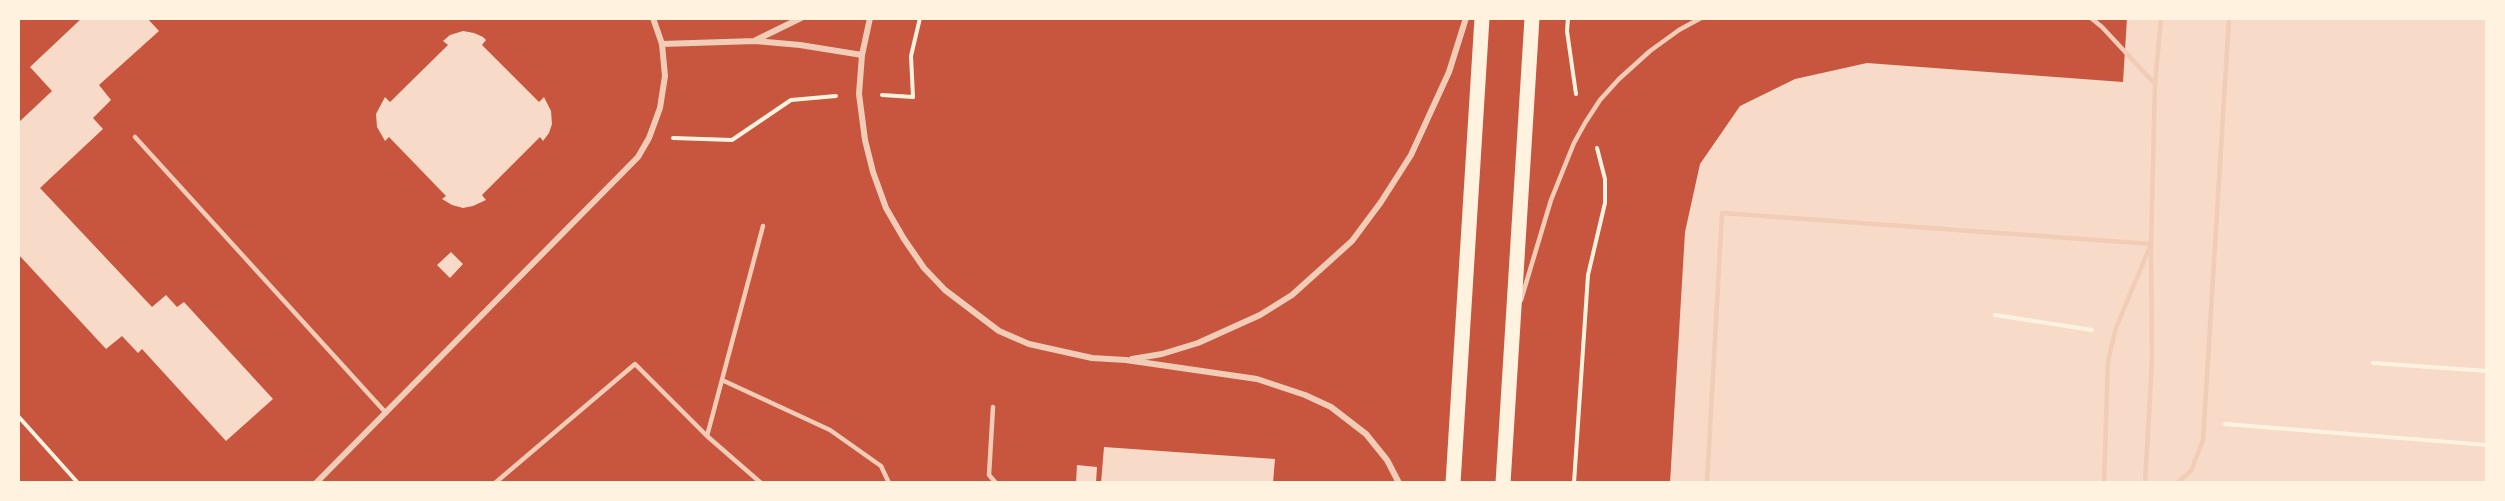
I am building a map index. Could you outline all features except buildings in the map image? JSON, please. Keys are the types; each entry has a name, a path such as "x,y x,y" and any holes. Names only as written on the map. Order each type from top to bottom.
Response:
{"main road":[{"path":"1453,483 1482,18"},
{"path":"1503,483 1532,18"}],"street":[{"path":"316,483 638,157 649,138 660,108 666,76 662,44 653,18"},
{"path":"755,41 801,18"},
{"path":"870,18 862,55 860,94 865,140 873,172 886,208 924,268 945,290 999,331 1029,344 1092,358 1126,360 1257,379 1305,395 1331,407 1366,434 1387,460 1399,483"},
{"path":"1126,360 1162,354 1198,343 1260,315 1292,295 1352,241 1381,202 1411,155 1449,72 1466,18"},
{"path":"662,44 755,41 800,45 862,55"}],"lane":[{"path":"1513,329 1551,200 1574,143 1585,123 1600,100 1627,72 1679,30 1701,18"},
{"path":"2091,18 2103,27 2155,84"},
{"path":"2145,483 2152,361 2151,244 2155,84 2161,18"},
{"path":"2177,483 2191,471 2203,440 2229,18"},
{"path":"135,136 386,412"},
{"path":"1707,483 1722,213 2151,244"},
{"path":"707,436 763,226"},
{"path":"2104,483 2108,362 2116,328 2151,244"},
{"path":"495,483 635,364 707,436 761,483"},
{"path":"722,380 830,430 881,466 889,483"},
{"path":"993,407 989,475 996,483"}],"path":[{"path":"649,138 732,140 791,100 860,94 913,97 911,57 920,18"},
{"path":"1568,18 1567,31 1578,110 1594,138 1605,179 1605,203 1588,275 1574,483"},
{"path":"2373,363 2487,371"},
{"path":"18,416 78,483"},
{"path":"2204,422 2487,445"}]}
